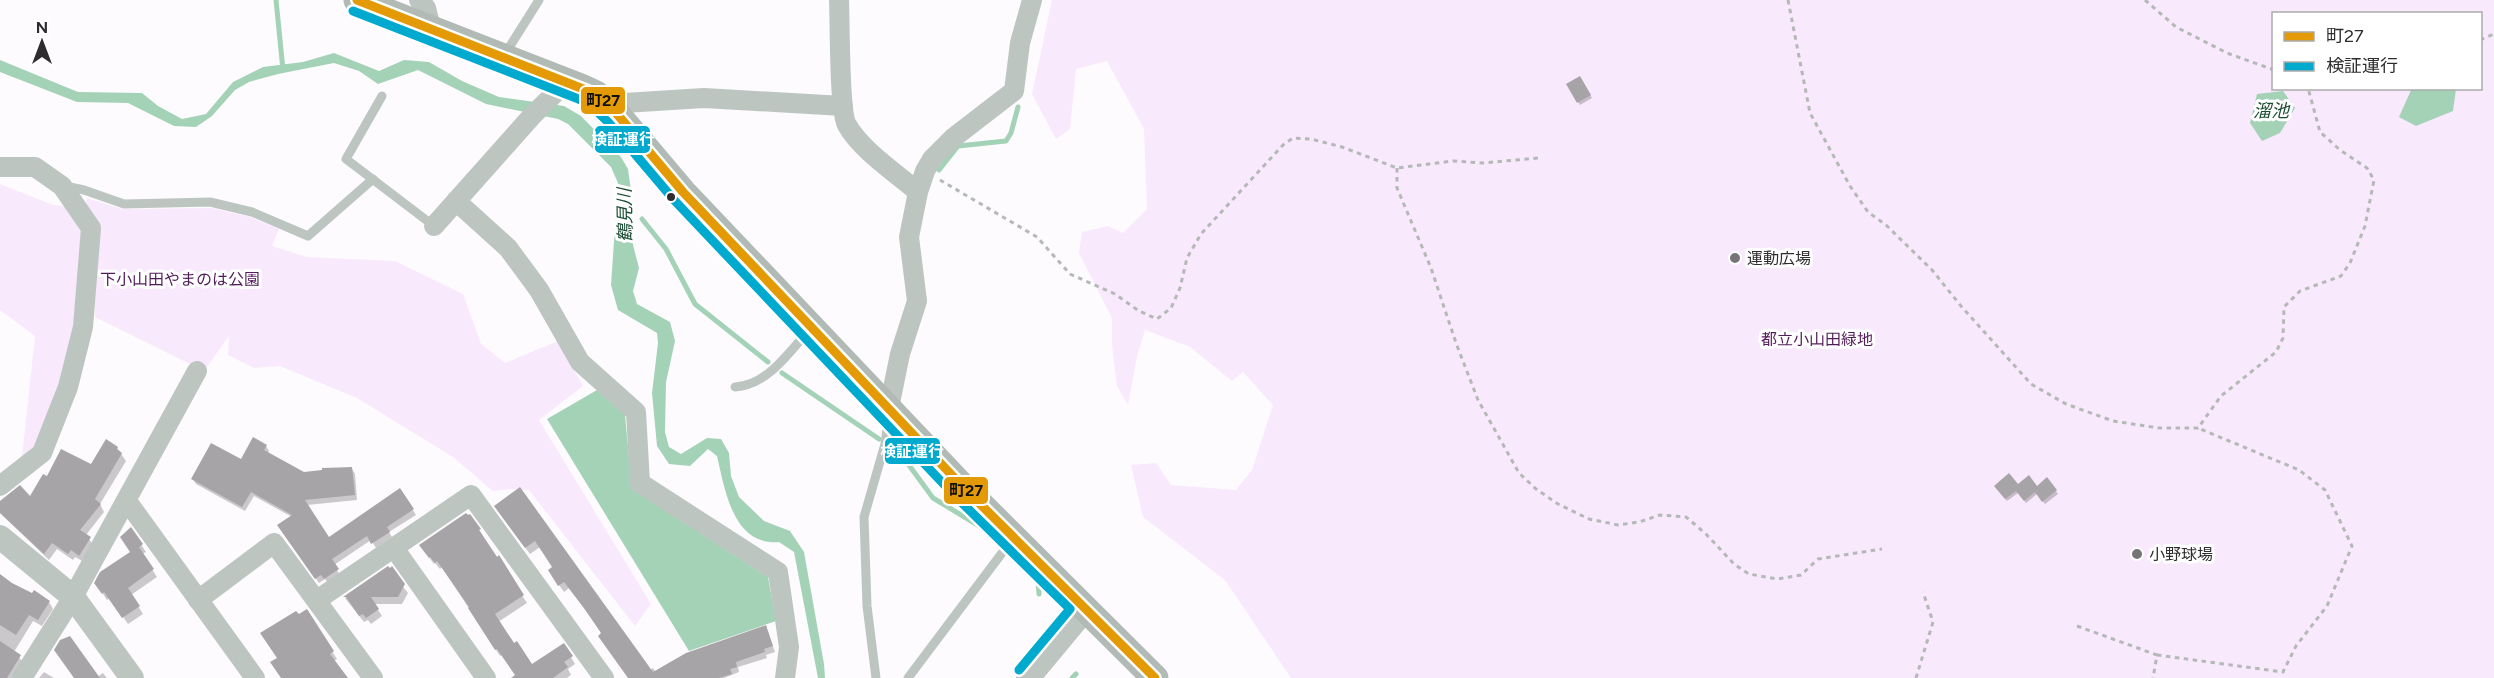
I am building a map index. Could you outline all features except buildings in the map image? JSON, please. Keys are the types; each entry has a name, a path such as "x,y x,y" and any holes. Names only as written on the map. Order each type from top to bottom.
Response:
{"main road":[{"path":"357,0 504,56 558,90 596,94 608,104 683,192 1150,676"}],"street":[{"path":"419,0 426,8 431,28"},
{"path":"839,0 843,106 846,124 862,142 918,192"},
{"path":"889,408 900,354 917,301 909,237 918,192 925,171 932,159 953,138 1014,91 1020,43 1032,0"},
{"path":"434,226 558,90"},
{"path":"608,104 705,98 843,106"},
{"path":"0,167 36,167 62,186 91,228 83,327 68,387 42,453 0,486"},
{"path":"456,201 508,249 539,290 580,362 636,412 640,483 778,572 789,647 785,678"},
{"path":"22,678 74,597 197,371"},
{"path":"317,600 471,495 604,678"},
{"path":"127,501 255,678"},
{"path":"0,537 74,597 132,678"},
{"path":"198,600 274,543 373,678"},
{"path":"394,548 486,678"},
{"path":"1028,678 1086,608"}],"lane":[{"path":"504,56 539,0"},
{"path":"382,96 346,159 434,226"},
{"path":"62,186 84,190 124,204 210,202 252,212 308,236 373,179"},
{"path":"735,387 743,387 767,376 811,327"},
{"path":"876,678 867,606 864,517 885,444 889,408"},
{"path":"908,678 1014,537"}],"path":[{"path":"1788,0 1810,113 1850,186 1868,212 1886,225 1932,270 2031,384 2066,404 2113,422 2159,428 2198,428 2299,470 2325,490 2352,546 2327,606 2296,646 2283,672 2157,655 2077,626"},
{"path":"2145,0 2176,27 2227,53 2272,69"},
{"path":"2198,428 2221,396 2276,352 2283,338 2284,307 2300,291 2341,276 2350,263 2366,226 2374,180 2367,168 2340,150 2320,132 2309,90"},
{"path":"925,171 1037,237 1070,274 1115,294 1139,310 1157,318 1171,308 1180,288 1188,258 1201,234 1276,152 1293,138 1311,139 1342,147 1396,168 1453,161 1483,164 1538,158"},
{"path":"1396,168 1397,188 1431,268 1478,400 1519,473 1536,489 1558,504 1588,519 1618,525 1639,522 1660,515 1686,517 1749,574 1777,579 1802,575 1818,559 1882,549"},
{"path":"1916,678 1933,622 1923,592"},
{"path":"2153,678 2157,655"}],"green space":[{"name":"都立小山田緑地","path":"1052,0 2494,0 2494,678 1291,678 1225,580 1143,517 1131,465 1156,463 1171,485 1236,490 1252,470 1273,405 1243,372 1232,381 1190,347 1145,330 1137,356 1128,405 1117,386 1112,345 1112,318 1079,253 1082,232 1108,226 1123,233 1147,209 1144,129 1107,61 1076,69 1070,129 1056,139 1032,94"},
{"name":"下小山田やまのは公園","path":"0,184 53,205 89,209 87,198 122,209 212,208 250,217 279,229 272,246 307,257 395,261 463,294 481,344 505,363 558,341 583,386 539,420 651,604 635,626 529,490 493,491 453,457 357,398 280,366 254,368 228,355 229,336 204,371 95,317 95,308 82,304 47,437 22,457 35,336 0,310"}],"water":[{"name":"鶴見川","path":"334,53 379,71 404,60 429,62 462,81 499,97 564,106 581,116 621,157 628,169 632,198 633,245 639,268 633,291 637,304 670,322 675,341 666,382 665,432 669,447 681,454 707,438 721,439 729,453 731,476 739,497 764,521 790,531 804,552 825,678 818,678 794,552 779,542 763,541 751,535 741,526 728,499 717,456 708,449 690,466 669,464 657,446 652,393 658,343 657,333 618,310 611,285 618,183 611,167 568,124 558,119 486,104 418,70 378,84 359,71 334,63 278,74 249,82 235,90 212,116 196,127 174,126 128,103 77,102 0,72 0,60 78,92 142,93 158,106 182,119 206,114 233,82 263,67 303,62"},
{"path":"2411,90 2456,90 2453,111 2416,126 2399,117"},
{"name":"溜池","path":"2283,91 2295,108 2280,133 2262,141 2250,123 2257,94"},
{"path":"597,390 625,415 632,489 768,577 776,621 689,651 547,419"}],"waterway":[{"path":"276,0 283,70"},
{"path":"939,170 958,146 1006,141 1011,133 1018,107"},
{"name":"鶴見川","path":"642,219 666,249 695,304 768,362"},
{"path":"782,373 879,439"},
{"path":"894,441 895,446 933,498 981,527 993,538"},
{"path":"1016,560 1038,582 1039,594"},
{"path":"1072,678 1076,674"}],"transit line":[{"name":"町27","path":"357,0 596,94 617,114 683,192 964,488 1155,678"},
{"name":"検証運行","path":"353,11 576,98 589,104 608,122 674,200 955,496 1070,609 1019,670"}],"place":[{"name":"運動広場","path":"1735,258"},
{"name":"小野球場","path":"2137,554"}]}
